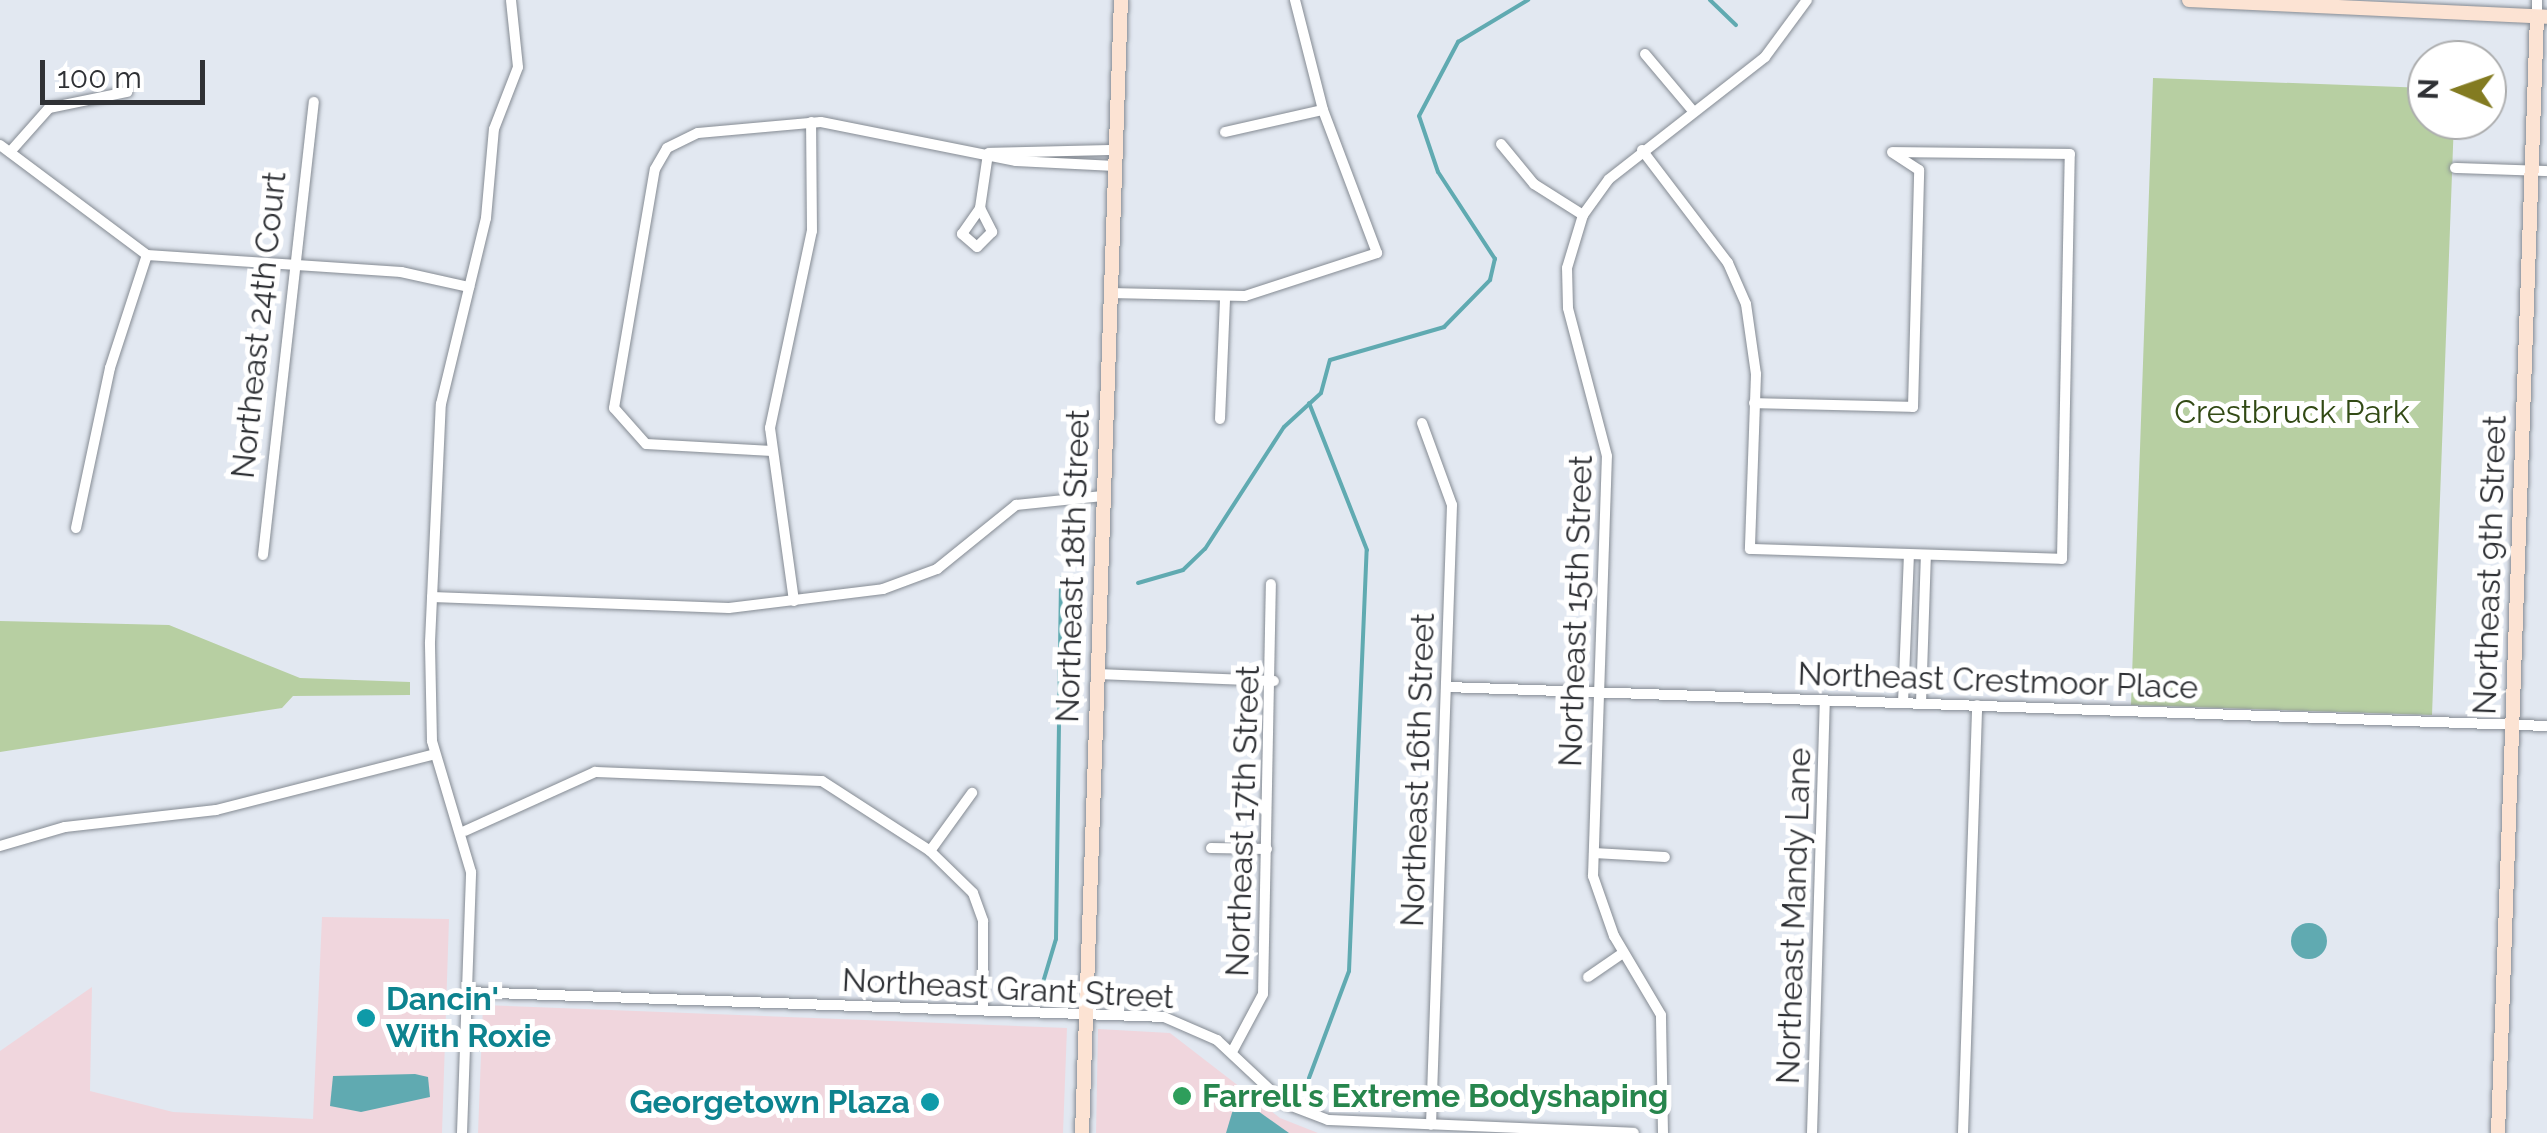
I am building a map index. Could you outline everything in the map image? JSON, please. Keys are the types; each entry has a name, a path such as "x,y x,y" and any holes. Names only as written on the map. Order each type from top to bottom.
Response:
{"street":[{"path":"462,1133 467,992 465,831 435,754 432,598 442,404 468,286 494,129 520,52 511,0"},
{"name":"Northeast 18th Street","path":"1082,1133 1121,0"},
{"path":"1110,293 1224,298 1377,253 1323,110 1295,0"},
{"name":"Northeast 15th Street","path":"1663,1133 1661,1015 1623,953 1600,905 1594,853 1606,442 1566,287 1583,215 1642,150 1772,50 1807,0"},
{"path":"2189,0 2400,4 2542,17"},
{"name":"Northeast 9th Street","path":"2498,1133 2511,725 2539,170 2542,17 2537,0"},
{"path":"1645,54 1693,111"},
{"path":"126,92 49,108 5,148 147,254 293,268 401,272 468,286"},
{"name":"Northeast 24th Court","path":"263,554 314,102"},
{"path":"1225,132 1323,110"},
{"path":"794,601 772,451 771,407 812,231 811,122"},
{"path":"772,451 661,447 625,430 612,396 651,230 653,181 660,158 686,136 811,122 988,154 1115,166"},
{"path":"1502,144 1534,184 1583,215"},
{"path":"988,154 1115,150"},
{"path":"1642,150 1738,283 1756,351 1750,549 2062,559 2070,154 1892,152 1919,170"},
{"path":"1754,402 1912,406 1919,170 1925,150"},
{"path":"980,208 988,154"},
{"path":"2455,168 2539,170"},
{"path":"76,528 110,368 147,254"},
{"path":"1220,419 1224,298"},
{"name":"Northeast 16th Street","path":"1422,423 1452,505 1431,1125"},
{"path":"432,598 730,608 794,601 920,578 1030,499 1103,496"},
{"path":"1903,703 1909,554"},
{"path":"1920,704 1926,555"},
{"name":"Northeast 17th Street","path":"1232,1052 1263,994 1274,681 1271,584"},
{"path":"1096,674 1274,681"},
{"name":"Northeast Crestmoor Place","path":"1447,686 2547,726"},
{"name":"Northeast Mandy Lane","path":"1812,1133 1826,700"},
{"path":"1963,1133 1977,705"},
{"path":"0,846 65,828 216,810 435,754"},
{"path":"465,831 595,772 822,781 930,851 982,911 983,1009"},
{"path":"930,851 972,793"},
{"path":"1211,848 1268,850"},
{"path":"1594,853 1664,857"},
{"path":"1588,977 1623,953"},
{"name":"Northeast Grant Street","path":"467,992 1164,1017 1232,1052 1274,1096 1313,1116 1634,1133"}],"shaded area":[{"path":"322,917 449,919 442,1133 0,1133 0,1051 92,987 90,1091 173,1112 313,1119"},
{"path":"483,1005 1067,1028 1063,1133 478,1133"},
{"path":"1098,1029 1170,1033 1280,1118 1318,1133 1096,1133"}],"green space":[{"name":"Crestbruck Park","path":"2153,78 2407,87 2407,140 2453,140 2432,715 2131,705"},
{"path":"0,621 169,625 300,678 410,682 410,695 293,696 282,708 0,752"}],"water":[{"path":"2309,923 2322,928 2327,941 2322,954 2309,959 2296,954 2291,941 2296,928"},
{"path":"333,1076 428,1077 430,1097 361,1112 330,1106"},
{"path":"1237,1096 1289,1133 1226,1133"}],"waterway":[{"path":"1138,583 1183,570 1205,549 1284,427 1321,393 1330,360 1444,327 1490,280 1495,259 1438,172 1419,116 1458,42 1528,0"},
{"path":"1710,0 1736,25"},
{"path":"1309,403 1367,550 1349,971 1309,1078"},
{"path":"1041,989 1056,939 1061,578"}],"place":[{"name":"Dancin' With Roxie","path":"366,1018"},
{"name":"Farrell's Extreme Bodyshaping","path":"1182,1096"},
{"name":"Georgetown Plaza","path":"930,1102"}]}
